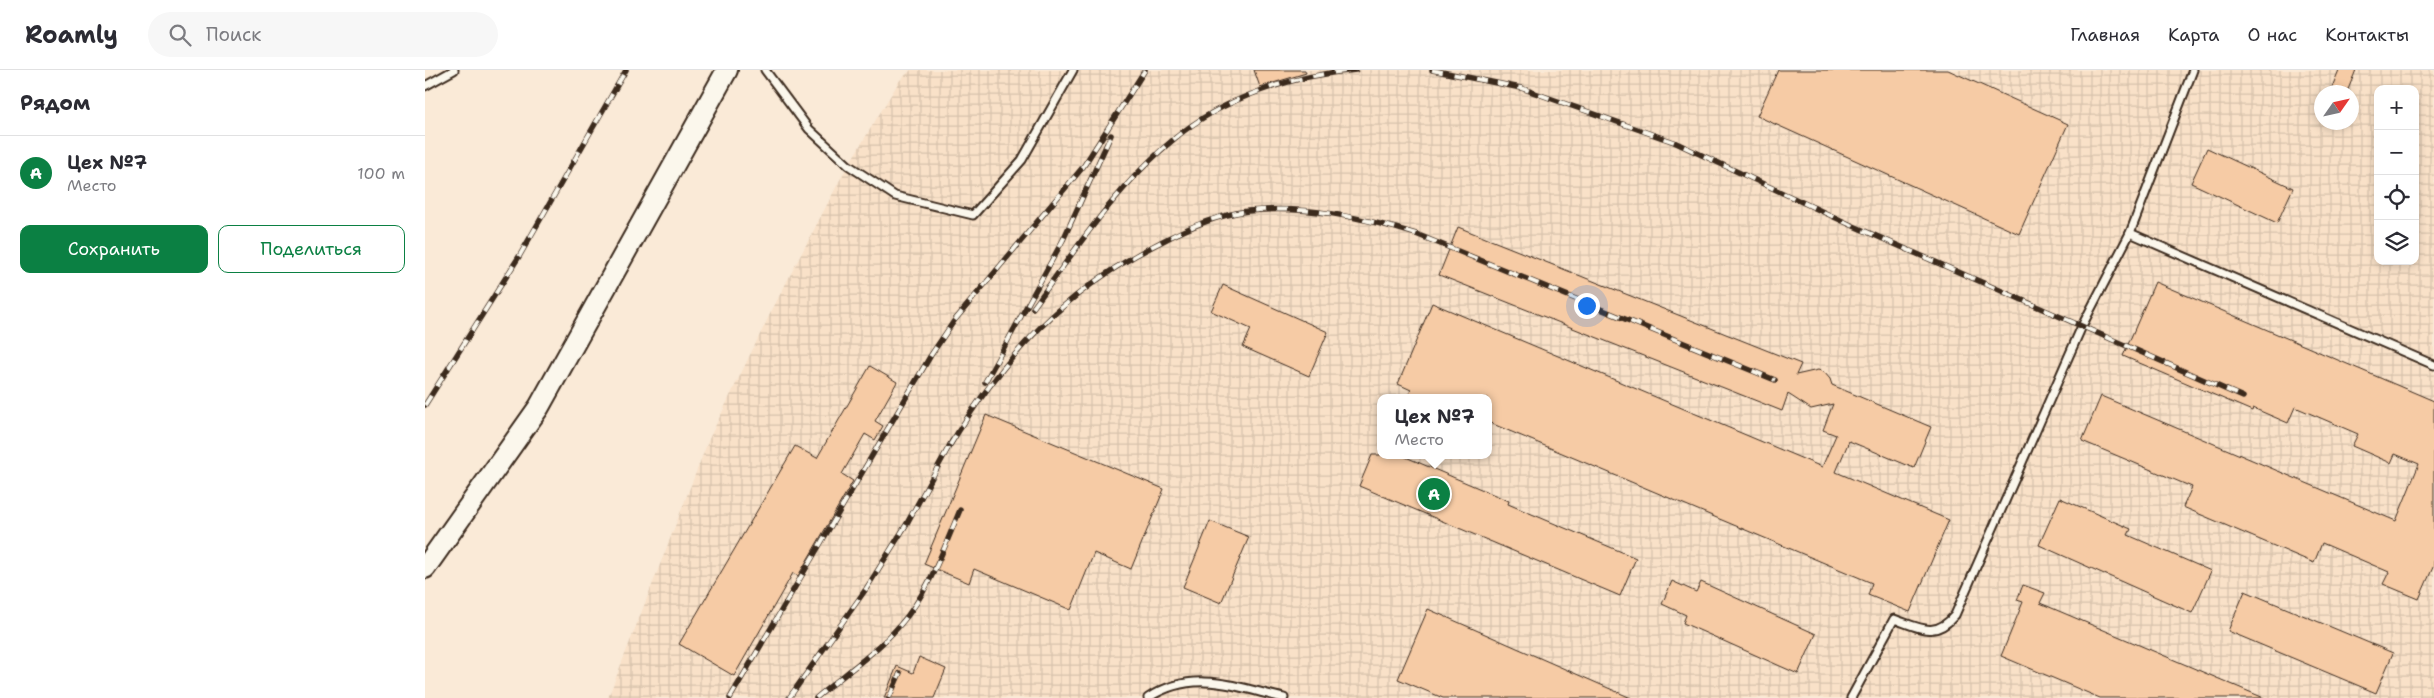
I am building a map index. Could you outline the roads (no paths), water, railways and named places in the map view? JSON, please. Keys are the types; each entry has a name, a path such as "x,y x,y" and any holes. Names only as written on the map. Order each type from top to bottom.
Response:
{"main road":[{"path":"425,568 539,407 727,70"}],"lane":[{"path":"425,86 454,70"},
{"path":"765,70 809,129 848,165 895,196 973,215 1022,160 1073,70"},
{"path":"1851,698 1894,619 1933,631 1941,628 1955,615 2082,326 2130,233 2193,70"},
{"path":"2130,233 2434,365"},
{"path":"1148,698 1160,690 1181,683 1207,680 1284,698"}],"railway":[{"path":"425,405 520,255 626,70"},
{"path":"730,698 931,355 954,321 1083,167 1145,70"},
{"path":"1033,308 1081,241 1116,197 1154,157 1193,124 1236,100 1284,83 1308,77 1356,70"},
{"path":"1432,70 1521,88 1674,142 1849,224 2243,397"},
{"path":"985,382 1063,240 1111,135"},
{"path":"950,445 971,412 1015,354 1039,328 1094,282 1125,262 1191,227 1248,211 1312,211 1375,222 1416,234 1775,380"},
{"path":"789,698 866,589 906,525 952,441"},
{"path":"816,698 881,645 910,612 927,585 960,510"},
{"path":"889,698 900,673"}],"place":[{"name":"Цех №7","path":"1434,494"}]}
